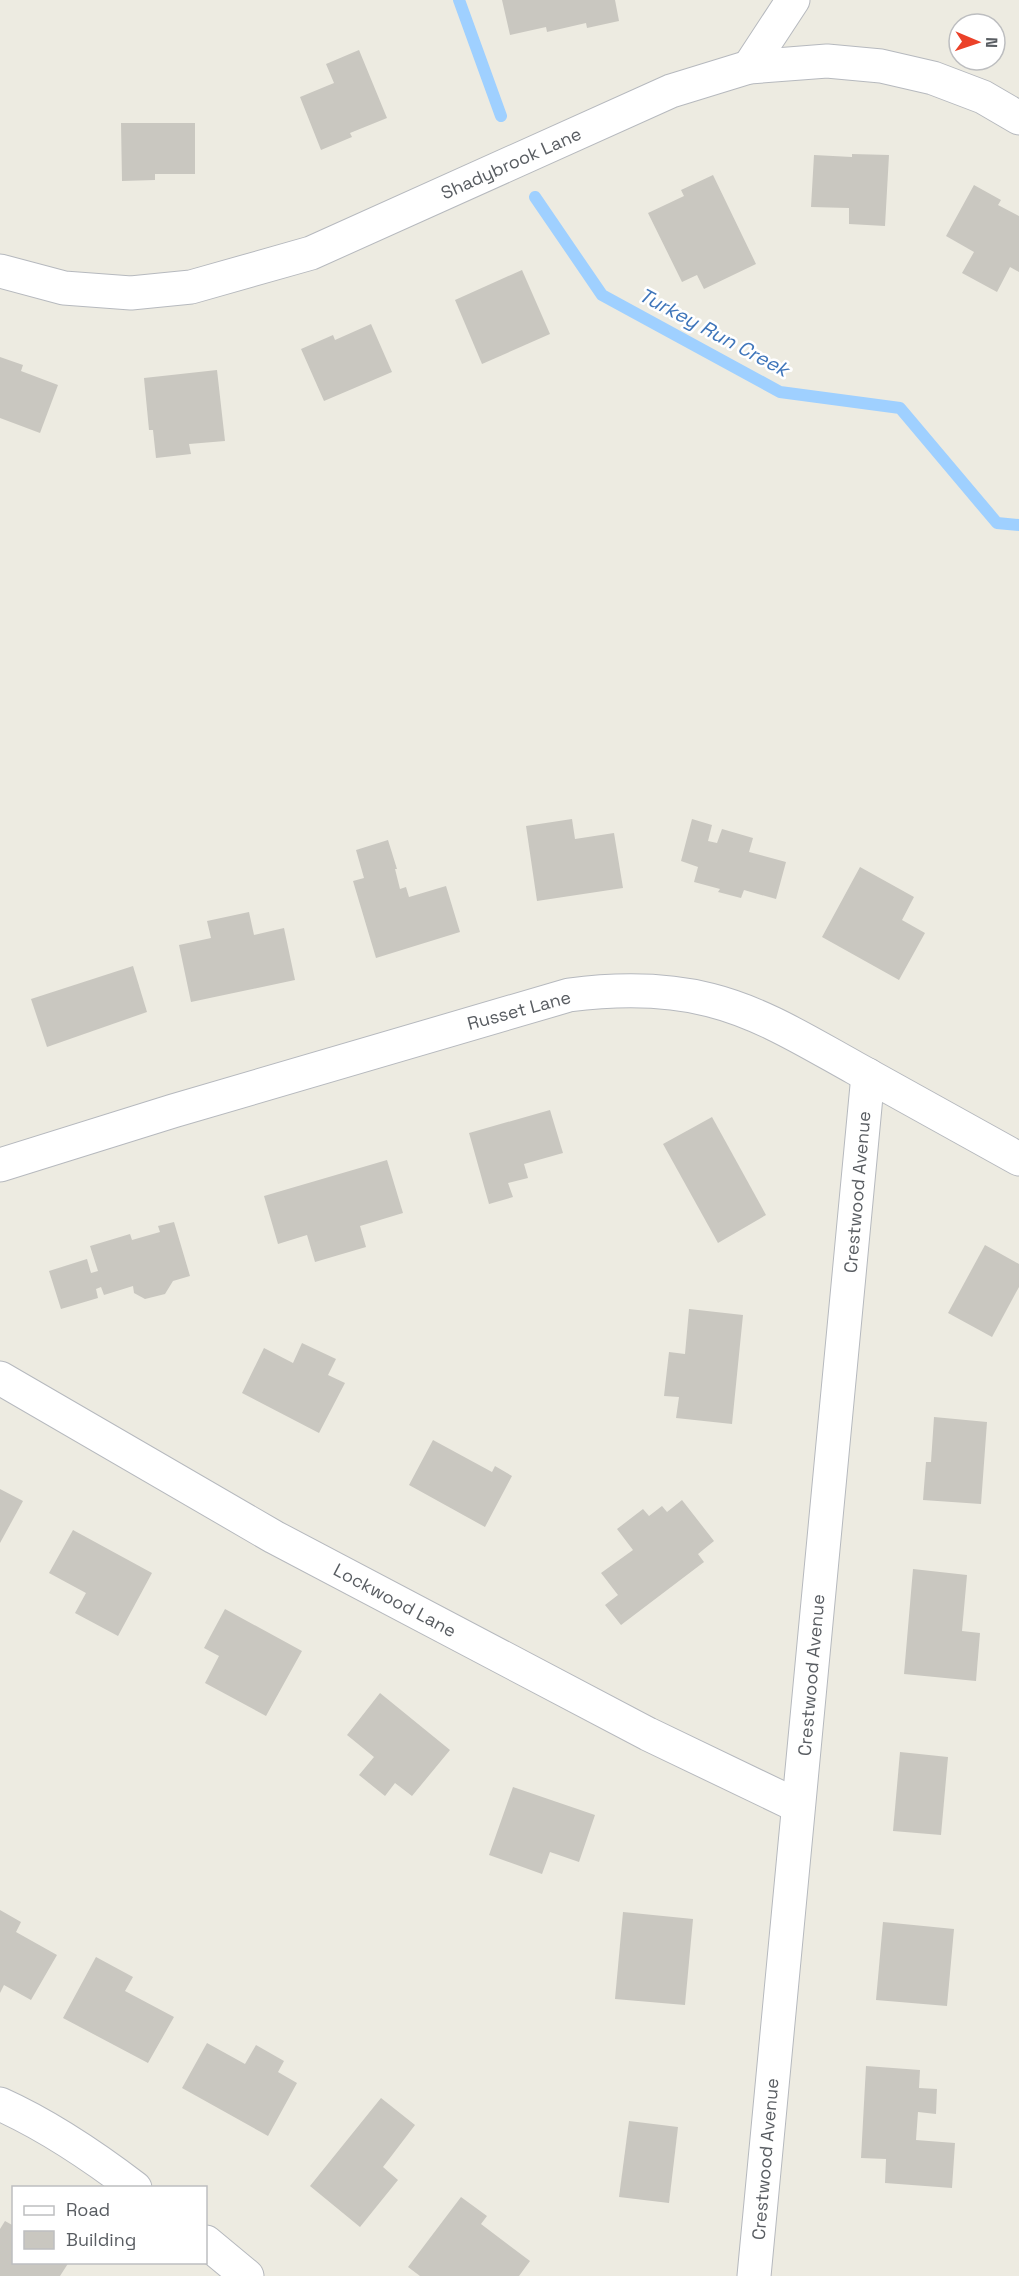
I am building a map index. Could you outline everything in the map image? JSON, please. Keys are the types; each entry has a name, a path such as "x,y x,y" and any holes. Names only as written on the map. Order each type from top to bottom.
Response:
{"street":[{"path":"749,67 793,0"},
{"name":"Shadybrook Lane","path":"0,271 64,288 131,293 191,287 311,254 671,91 749,67 827,61 880,66 943,82 983,97 1019,118"},
{"name":"Russet Lane","path":"0,1165 173,1111 569,995 615,990 663,992 710,1000 755,1015 1019,1159"},
{"name":"Crestwood Avenue","path":"754,2276 868,1075"},
{"name":"Lockwood Lane","path":"0,1378 285,1542 648,1734 798,1806"},
{"path":"0,2104 54,2132 134,2186"},
{"path":"207,2243 247,2276"}],"building":[{"path":"502,0 615,0 619,21 587,28 586,23 547,32 546,27 510,35"},
{"path":"359,50 387,118 350,133 352,137 321,150 300,97 334,83 326,64"},
{"path":"121,123 195,123 195,174 155,174 155,180 122,181"},
{"path":"852,154 889,155 885,226 849,224 849,208 811,207 814,155 852,157"},
{"path":"713,175 756,264 704,289 697,275 682,282 648,213 684,196 681,190"},
{"path":"974,185 1001,200 998,205 1019,216 1019,272 1010,267 997,292 962,273 974,252 946,236"},
{"path":"522,270 550,334 482,364 455,300"},
{"path":"371,324 392,372 324,401 301,349 333,335 335,340"},
{"path":"0,357 23,365 21,371 58,385 40,433 0,418"},
{"path":"217,370 225,441 189,444 191,454 156,458 153,430 149,430 144,378"},
{"path":"572,819 575,839 614,833 623,888 537,901 526,826"},
{"path":"692,819 712,825 708,841 717,843 722,829 753,838 749,852 786,862 776,899 744,890 741,898 694,882 698,867 681,861"},
{"path":"388,840 397,869 395,869 400,889 406,887 409,897 446,886 460,932 376,958 353,881 364,878 356,850"},
{"path":"860,867 914,897 902,920 925,933 899,980 822,937"},
{"path":"249,912 254,935 284,928 295,980 191,1002 179,945 211,938 207,921"},
{"path":"133,966 147,1012 47,1047 31,999"},
{"path":"550,1110 563,1153 524,1164 528,1178 508,1183 513,1197 489,1204 469,1133"},
{"path":"712,1117 766,1215 718,1243 663,1144"},
{"path":"387,1160 403,1213 360,1226 366,1247 315,1262 307,1235 278,1244 264,1196"},
{"path":"174,1222 190,1276 173,1281 165,1294 145,1299 134,1293 133,1286 104,1295 101,1287 96,1289 98,1298 61,1309 49,1271 87,1259 91,1273 98,1271 90,1246 130,1234 132,1240 160,1232 158,1226"},
{"path":"985,1245 1019,1264 1019,1287 992,1337 948,1313"},
{"path":"689,1309 743,1315 732,1424 676,1418 679,1397 664,1396 669,1352 685,1354"},
{"path":"302,1343 336,1359 328,1375 345,1383 319,1433 242,1393 264,1348 293,1363"},
{"path":"934,1417 987,1422 981,1504 923,1500 926,1462 931,1462"},
{"path":"433,1440 492,1472 495,1466 512,1476 485,1527 409,1485"},
{"path":"0,1489 23,1501 0,1543"},
{"path":"682,1500 714,1541 698,1554 704,1562 621,1625 605,1605 618,1595 601,1573 633,1550 617,1529 643,1509 649,1516 662,1506 667,1512"},
{"path":"73,1530 152,1573 118,1636 75,1613 86,1593 49,1573"},
{"path":"913,1569 967,1575 962,1631 980,1633 976,1681 904,1674"},
{"path":"225,1609 302,1651 266,1716 205,1683 219,1656 204,1648"},
{"path":"380,1693 450,1750 412,1796 395,1783 385,1796 359,1775 374,1757 347,1735"},
{"path":"900,1752 948,1757 941,1835 893,1831"},
{"path":"513,1787 595,1815 579,1862 550,1852 542,1874 489,1855"},
{"path":"0,1910 21,1922 16,1932 57,1955 31,2000 4,1985 0,1993"},
{"path":"623,1912 693,1919 685,2005 615,1999"},
{"path":"883,1922 954,1929 947,2006 876,2000"},
{"path":"96,1957 133,1977 125,1991 174,2017 148,2063 63,2018"},
{"path":"207,2043 245,2064 256,2045 284,2061 278,2072 297,2083 268,2136 182,2088"},
{"path":"866,2066 920,2070 919,2088 937,2089 936,2114 918,2112 916,2140 955,2143 952,2188 885,2183 886,2159 861,2158"},
{"path":"381,2098 415,2125 383,2167 398,2180 360,2227 310,2186"},
{"path":"629,2121 678,2127 669,2203 619,2197"},
{"path":"461,2197 487,2216 481,2224 530,2261 519,2276 420,2276 408,2267"},
{"path":"5,2221 12,2225 12,2264 68,2264 60,2276 0,2276 0,2229"}],"waterway":[{"name":"Turkey Run Creek","path":"459,0 501,116"},
{"name":"Turkey Run Creek","path":"535,197 602,295 780,392 900,408 997,523 1019,525"}]}
